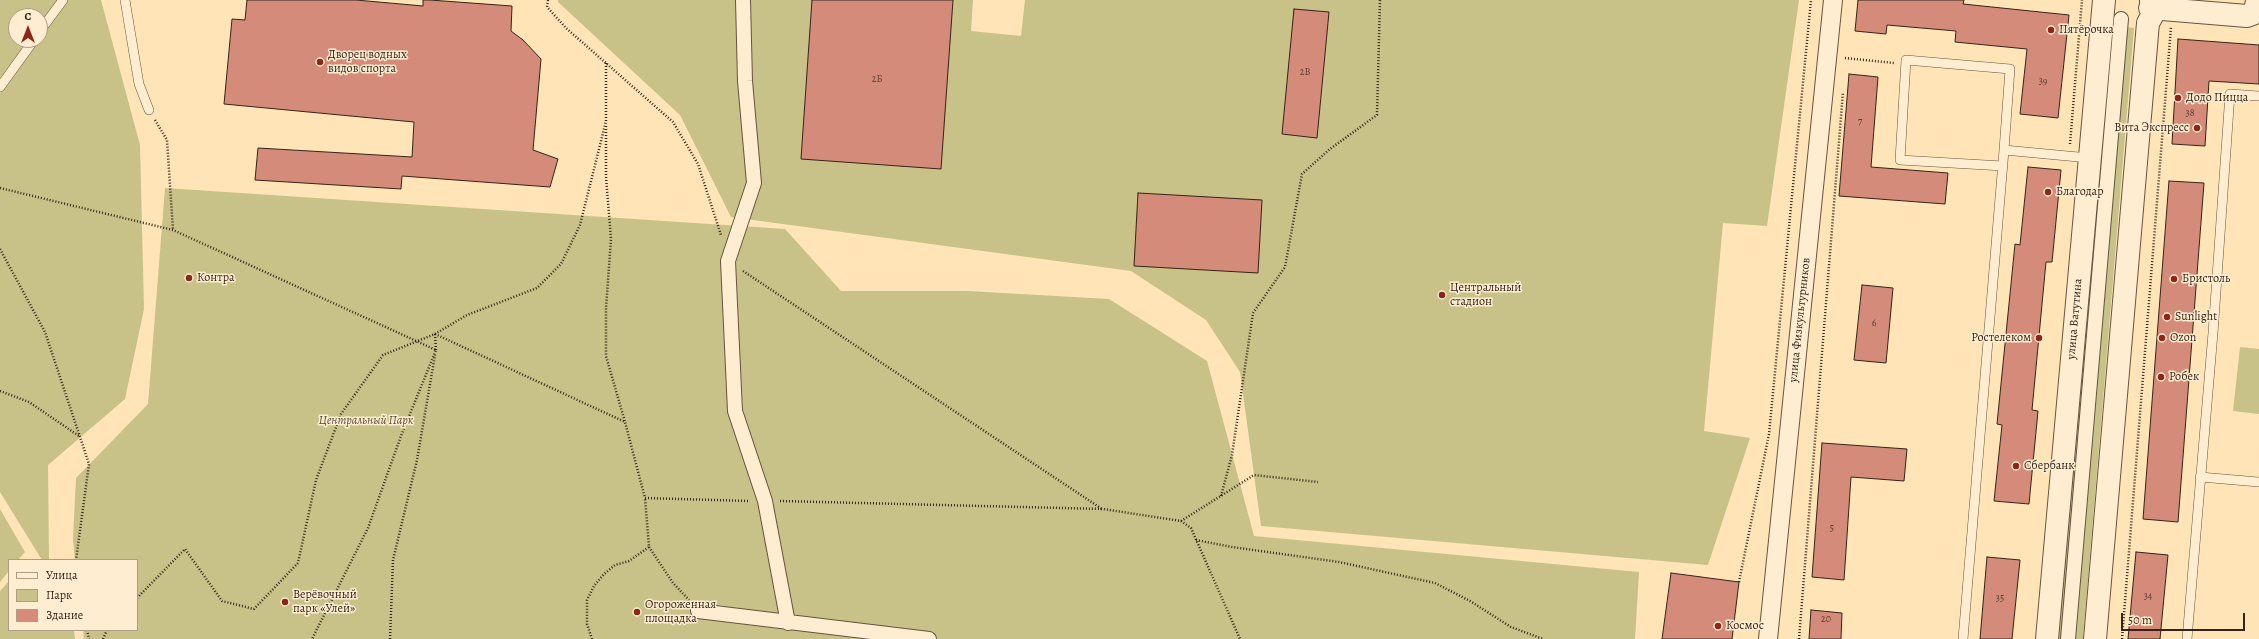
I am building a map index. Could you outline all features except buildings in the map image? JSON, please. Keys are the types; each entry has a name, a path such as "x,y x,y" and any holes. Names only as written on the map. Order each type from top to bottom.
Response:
{"street":[{"path":"743,0 745,81 754,183 728,261 735,411 765,501 788,623"},
{"name":"улица Физкультурников","path":"1768,639 1832,0"},
{"name":"улица Ватутина","path":"2047,639 2104,0"},
{"path":"2094,639 2148,23 2152,16 2147,2 2247,16 2255,13 2257,0"},
{"path":"2068,639 2121,19"},
{"path":"698,611 929,639"}],"lane":[{"path":"48,21 63,0"},
{"path":"125,0 139,84 149,110"},
{"path":"0,87 28,48"},
{"path":"1963,639 2003,166 2010,69 1906,60 1900,160 2003,166"},
{"path":"2186,639 2230,94 2259,96"},
{"path":"2004,150 2089,158"},
{"path":"2200,477 2259,482"}],"path":[{"path":"548,0 547,7 566,28 673,122 698,164 728,261 1103,509"},
{"path":"1221,496 1232,455 1253,313 1285,267 1302,174 1330,149 1377,115 1380,0"},
{"path":"1739,582 1769,434 1811,0"},
{"path":"2081,16 2082,0"},
{"path":"2122,639 2171,25"},
{"path":"1845,66 1846,50"},
{"path":"1845,58 1905,65"},
{"path":"606,63 606,177 611,239 606,308 606,356 645,498 648,547 673,583 698,611"},
{"path":"1799,639 1843,90"},
{"path":"149,110 167,140 173,230"},
{"path":"138,597 185,549 222,601 254,609 298,563 316,480 341,414 383,355 436,334 467,315 537,288 562,264 580,225 606,121"},
{"path":"0,188 173,230 436,350"},
{"path":"0,249 45,332 89,464 76,559"},
{"path":"390,639 393,560 417,460 436,350 436,334"},
{"path":"436,334 625,422"},
{"path":"312,639 368,528 400,436 436,350"},
{"path":"0,391 29,402 80,436"},
{"path":"1182,520 1254,475 1318,482"},
{"path":"645,498 1103,509 1182,520 1191,528 1240,639"},
{"path":"1196,540 1232,547 1339,562 1435,582 1470,601 1511,627 1543,639"},
{"path":"592,639 587,624 587,600 594,586 604,574 615,565 629,561 648,547"}],"green space":[{"path":"0,0 101,0 140,145 144,309 125,399 48,465 49,559 41,559 0,492"},
{"name":"Центральный стадион","path":"558,0 973,0 971,31 1021,36 1025,0 1799,0 1767,226 1723,223 1704,431 1750,438 1708,565 1261,526 1240,372 1206,320 1131,271 731,217 680,115 558,2"},
{"path":"2110,25 2134,28 2083,639 2052,639"},
{"name":"Центральный Парк","path":"165,188 785,229 841,291 968,291 1109,299 1207,361 1254,536 1639,572 1635,639 84,639 83,631 138,631 138,559 75,559 73,540 76,478 148,404"},
{"path":"2240,347 2259,349 2259,414 2233,411"},
{"path":"0,509 25,552 19,559 8,559 8,572 0,582"},
{"path":"8,582 8,631 74,631 75,639 0,639 0,591"}],"place":[{"name":"Пятёрочка","path":"2051,30"},
{"name":"Дворец водных видов спорта","path":"320,62"},
{"name":"Додо Пицца","path":"2178,98"},
{"name":"Вита Экспресс","path":"2197,128"},
{"name":"Благодар","path":"2048,192"},
{"name":"Контра","path":"189,278"},
{"name":"Бристоль","path":"2174,279"},
{"name":"Центральный стадион","path":"1442,295"},
{"name":"Sunlight","path":"2167,317"},
{"name":"Ростелеком","path":"2039,338"},
{"name":"Ozon","path":"2162,338"},
{"name":"Робек","path":"2161,377"},
{"name":"Сбербанк","path":"2016,466"},
{"name":"Верёвочный парк «Улей»","path":"285,602"},
{"name":"Огороженная площадка","path":"637,612"},
{"name":"Космос","path":"1718,626"}]}
